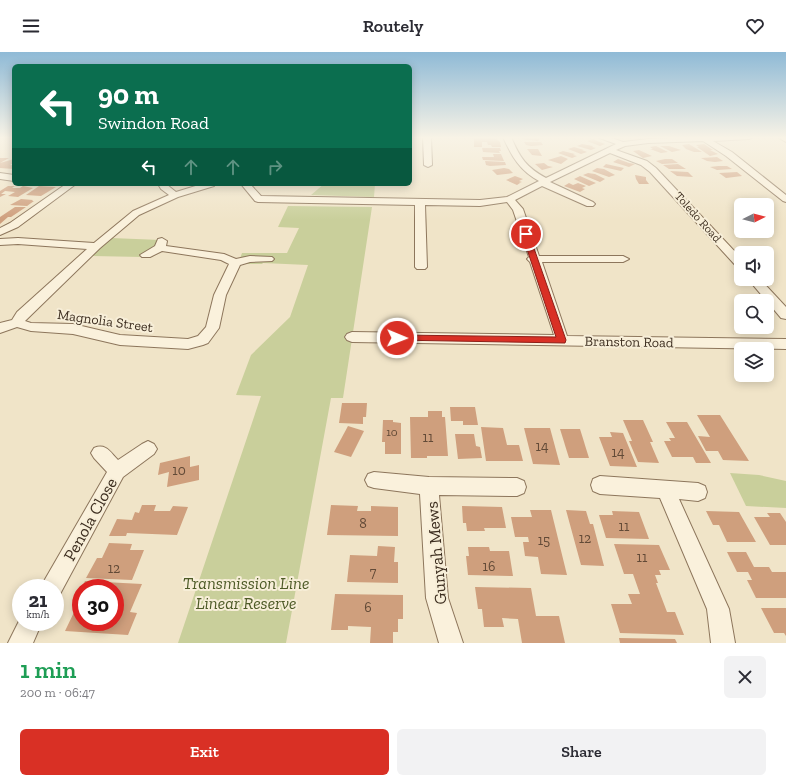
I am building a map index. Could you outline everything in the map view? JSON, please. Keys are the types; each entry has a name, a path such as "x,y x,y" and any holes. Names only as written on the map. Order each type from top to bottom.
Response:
{"street":[{"path":"521,165 528,172 546,181 546,185 590,204"},
{"path":"247,186 258,199 480,203 509,199 581,165"},
{"name":"Toledo Road","path":"646,165 653,170 734,257"},
{"path":"742,165 786,199"},
{"path":"0,176 12,178"},
{"path":"2,236 14,225 69,186"},
{"path":"164,186 175,195"},
{"name":"Magnolia Street","path":"204,186 175,195 136,213 96,246 22,315 17,323 31,327 73,329 120,340 188,344 203,340 212,328 220,295 235,263"},
{"path":"509,199 518,209 562,340"},
{"path":"420,202 420,266"},
{"path":"2,236 18,241 96,246"},
{"path":"146,255 161,245 224,257 235,263 250,259 268,259"},
{"path":"534,259 623,259"},
{"path":"760,286 786,315"},
{"path":"0,328 17,323"},
{"name":"Branston Road","path":"352,337 786,344"},
{"name":"Penola Close","path":"56,579 117,471 148,449"},
{"name":"Penola Close","path":"100,452 117,471"},
{"name":"Gunyah Mews","path":"374,480 430,486 517,488"},
{"path":"600,485 666,491 698,492"},
{"name":"Gunyah Mews","path":"430,486 437,598 451,643"},
{"path":"666,491 718,609 723,643"},
{"path":"20,643 27,631"}],"green space":[{"path":"322,186 375,186 374,197 311,195"},
{"name":"Transmission Line Linear Reserve","path":"288,206 372,207 343,398 331,398 286,643 178,643 261,396 236,395 251,355 290,317 308,265 263,263 238,264 242,253 287,253 299,228 278,227"},
{"path":"111,238 161,240 142,257 92,256"},
{"path":"730,473 759,475 786,481 786,508 746,506"}],"building":[{"path":"0,165 12,165 12,169 0,168"},
{"path":"486,165 506,165 490,166"},
{"path":"536,165 546,165 553,167 542,170"},
{"path":"605,165 609,165 624,168 621,171 603,167"},
{"path":"621,165 634,165 629,167"},
{"path":"663,165 679,165 686,169 669,169"},
{"path":"727,166 732,169 717,170 710,167"},
{"path":"504,168 509,169 513,173 497,175 492,170"},
{"path":"597,168 604,169 615,175 609,177 592,171"},
{"path":"670,171 688,172 693,177 677,176"},
{"path":"737,172 742,176 726,178 719,173"},
{"path":"588,173 595,174 605,179 600,182 583,175"},
{"path":"635,175 646,177 649,184 639,184"},
{"path":"515,176 523,179 519,181 522,182 517,185 506,180"},
{"path":"580,176 596,183 589,186 574,179"},
{"path":"569,183 573,185 578,183 586,186 582,188 585,189 580,192 564,186"},
{"path":"8,186 15,186 12,188 20,188 23,186 33,188 18,197 8,196 15,192 5,191 1,194 6,194 0,197 0,191"},
{"path":"39,186 56,187 41,196 26,195"},
{"path":"21,199 34,201 27,206 10,205"},
{"path":"15,207 26,207 11,217 8,217 0,224 0,217"},
{"path":"342,403 367,403 366,417 363,417 363,424 339,423"},
{"path":"450,407 475,407 478,425 463,425 463,421 451,421"},
{"path":"428,411 442,411 442,417 445,417 448,456 411,458 410,417 428,417"},
{"path":"697,415 720,415 749,461 723,460 718,451 706,451 698,436 710,437"},
{"path":"383,420 393,420 393,422 401,423 401,454 385,454 385,442 382,442"},
{"path":"623,420 643,420 653,442 650,442 659,463 638,462 629,441 632,441"},
{"path":"666,422 687,422 711,463 696,463 693,457 672,457 664,441 671,441 669,438 675,438"},
{"path":"348,426 364,431 351,457 334,452"},
{"path":"481,427 503,428 507,445 519,445 523,461 486,461"},
{"path":"524,428 550,428 560,465 533,464"},
{"path":"560,429 580,429 589,458 569,458"},
{"path":"610,432 623,433 637,467 610,466 599,437 612,437"},
{"path":"455,434 474,434 476,446 480,447 482,458 458,459"},
{"path":"190,456 190,467 199,465 199,480 167,487 169,472 158,475 160,463"},
{"path":"142,505 156,505 154,511 170,511 173,506 188,507 177,535 127,533 126,536 109,536 117,519 132,520 135,512 139,513"},
{"path":"331,505 358,506 357,511 371,511 371,506 398,507 398,536 327,535"},
{"path":"462,506 502,507 506,528 484,528 485,531 467,531 466,523 463,523"},
{"path":"530,510 551,510 567,575 541,574 538,557 525,556 523,542 529,542 528,537 515,537 511,517 532,517"},
{"path":"566,510 586,511 590,524 593,524 604,566 581,565"},
{"path":"612,511 639,512 649,539 606,538 599,515 613,515"},
{"path":"706,511 739,512 756,542 727,542 719,525 713,525"},
{"path":"767,513 780,513 786,522 786,545 770,545 754,517 770,517"},
{"path":"109,543 132,544 130,550 144,550 132,580 86,578 97,558 102,558"},
{"path":"614,544 659,545 670,570 659,570 661,575 655,575 658,583 656,583 667,612 675,612 684,635 620,633 611,604 632,604 628,594 640,594 633,574 624,574"},
{"path":"378,546 395,547 394,562 398,562 398,583 347,582 350,555 377,556"},
{"path":"468,547 489,547 490,551 509,551 513,576 468,575 466,556 469,556"},
{"path":"727,552 746,552 754,567 769,567 772,572 786,572 786,598 756,598 747,580 752,580 748,572 737,572"},
{"path":"124,583 142,584 130,612 137,613 128,635 65,631 72,616 72,631 124,631"},
{"path":"475,587 531,588 536,616 559,616 565,643 522,643 518,619 502,618 504,627 484,627 482,609 478,609"},
{"path":"335,594 403,595 403,619 398,619 398,632 393,632 393,643 370,643 371,627 348,626 348,630 331,630"},
{"path":"761,608 786,608 786,636 784,633 774,633"},
{"path":"619,638 675,639 677,643 620,643"}],"route":[{"path":"397,338 562,340 526,234"}]}
